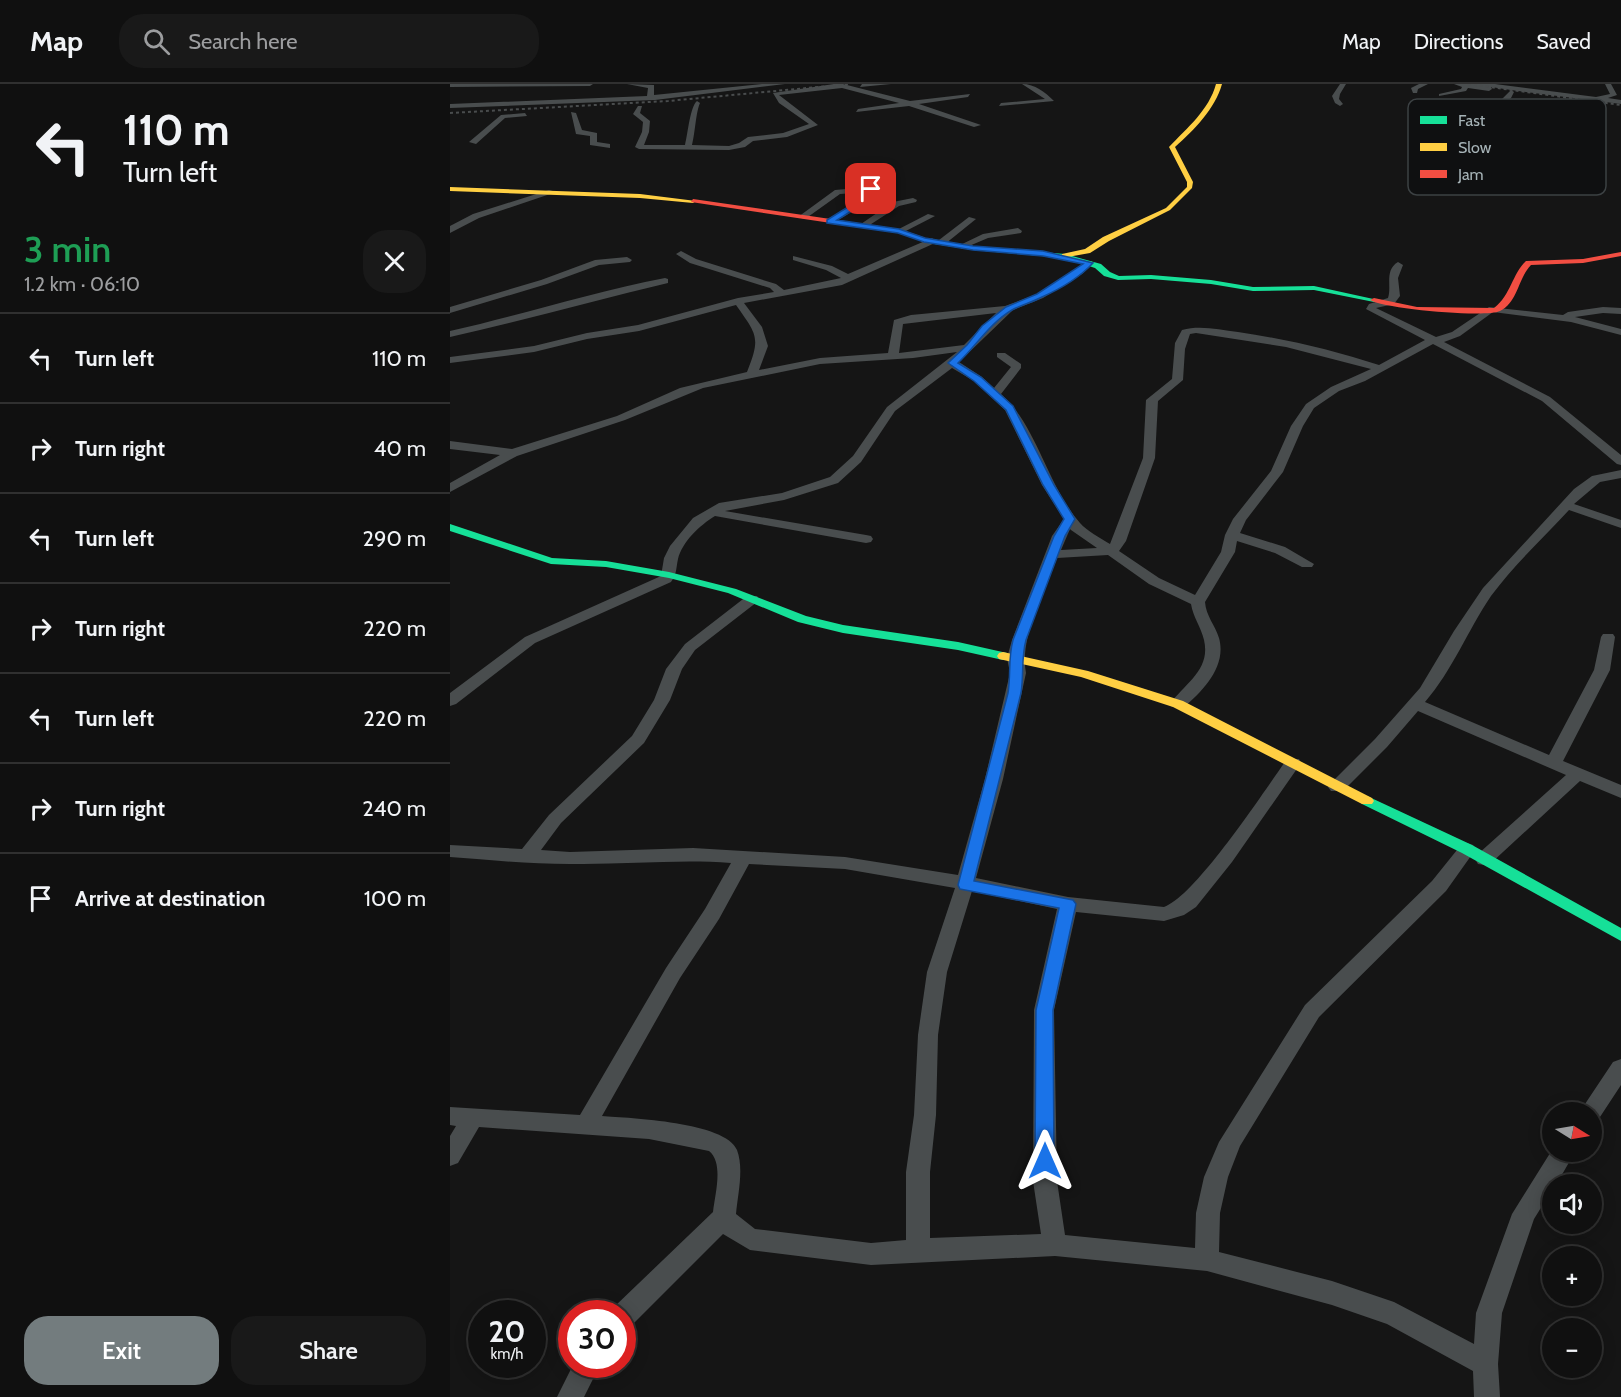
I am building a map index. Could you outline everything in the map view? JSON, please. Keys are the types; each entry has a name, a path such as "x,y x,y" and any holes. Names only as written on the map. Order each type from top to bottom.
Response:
{"street":[{"path":"450,86 590,84"},
{"path":"630,84 652,86 650,96 655,98"},
{"path":"450,106 655,98 782,84"},
{"path":"671,96 665,105 636,107 636,114 647,122 646,135 639,147 729,148 742,145 749,139 791,133 814,125 804,120 800,113 769,96 841,86 888,84"},
{"path":"1001,105 1051,101 1035,88 1025,84"},
{"path":"1065,256 1087,251 1106,239 1158,214 1172,206 1186,192 1190,187 1190,182 1172,147 1191,130 1197,119 1214,101 1219,84"},
{"path":"1340,104 1336,99 1336,92 1343,84"},
{"path":"1415,92 1414,88 1425,84"},
{"path":"1457,84 1550,99"},
{"path":"1479,84 1575,99"},
{"path":"1597,99 1614,95 1608,84"},
{"path":"1441,94 1464,90 1466,85"},
{"path":"450,86 459,93"},
{"path":"841,86 908,103 976,125"},
{"path":"888,99 946,89"},
{"path":"1506,99 1511,92"},
{"path":"858,111 968,96"},
{"path":"470,97 492,105"},
{"path":"688,148 693,135 694,104 707,102"},
{"path":"1606,102 1621,102"},
{"path":"574,113 579,132 594,135 593,143 607,146"},
{"path":"473,142 503,116 532,115"},
{"path":"450,189 552,192 701,202 899,231 962,246 1065,256 1098,266 1107,274 1118,278 1151,277 1211,282 1253,289 1314,288 1426,310 1492,310 1558,317 1621,332"},
{"path":"802,217 838,192 868,189 874,191 872,200 859,204 830,221"},
{"path":"450,230 476,216 552,192"},
{"path":"862,226 896,204 913,200"},
{"path":"899,231 931,216"},
{"path":"450,360 534,349 587,336 639,328 738,301 839,283 937,241 972,219"},
{"path":"962,246 987,231 1018,231"},
{"path":"681,254 693,261 773,286 782,292"},
{"path":"1178,704 1199,684 1212,656 1212,641 1198,611 1198,602 1228,552 1232,535 1240,519 1277,472 1297,426 1310,406 1335,389 1381,369 1435,341 1456,334 1492,310 1501,308 1519,287 1524,266 1529,263 1582,261 1621,254"},
{"path":"796,258 829,268 848,278"},
{"path":"450,310 544,282 574,268 598,262 627,260"},
{"path":"450,701 530,640 576,617 654,586 669,575 671,558 677,546 698,521 712,512 724,506 784,496 834,480 857,459 891,409 952,363 985,327 1009,309 1040,296 1079,272 1089,263"},
{"path":"1337,786 1381,743 1427,690 1461,631 1488,591 1578,492 1596,479 1616,474 1617,459 1575,420 1546,399 1371,309 1372,306 1389,302 1395,296 1393,278 1398,265"},
{"path":"450,334 514,320 628,288 664,281"},
{"path":"738,301 757,327 763,346 752,374"},
{"path":"893,356 898,322 921,317 1009,309"},
{"path":"1558,317 1596,311 1621,311"},
{"path":"1112,550 1124,530 1133,497 1149,458 1152,400 1177,380 1180,360 1179,344 1186,332 1211,332 1286,343 1334,354 1381,369"},
{"path":"450,488 513,453 621,418 684,390 820,361 893,356 970,346"},
{"path":"994,395 1017,366 1001,355"},
{"path":"952,363 978,379 1010,408 1048,485 1070,519 1083,533 1112,550 1154,581 1198,602"},
{"path":"450,445 513,453"},
{"path":"1566,505 1621,524"},
{"path":"712,512 866,539"},
{"path":"918,1250 918,1172 925,1115 928,1035 938,968 965,885 1014,693 1018,673 1015,658 1059,536 1070,519"},
{"path":"450,527 551,561 606,564 669,575 732,591 802,619 843,629 958,646 1015,658 1095,677 1178,704 1475,854 1621,935"},
{"path":"1232,535 1280,550 1307,564"},
{"path":"1053,554 1112,550"},
{"path":"526,856 555,819 638,739 662,700 674,669 690,647 752,599"},
{"path":"1552,763 1602,670 1608,637"},
{"path":"1416,704 1621,792"},
{"path":"450,851 570,858 693,854 845,863 1068,904 1164,914 1177,910 1188,902 1226,857 1293,764"},
{"path":"1207,1260 1208,1213 1216,1177 1230,1142 1312,1011 1439,886 1475,854 1516,830 1558,789 1578,774"},
{"path":"587,1123 673,973 712,914 743,858"},
{"path":"1055,1245 1048,1212 1045,1181 1044,1010 1068,904"},
{"path":"1598,1102 1621,1068"},
{"path":"450,1116 587,1123 650,1129 715,1142 726,1151 729,1165 724,1216 636,1303"},
{"path":"450,1156 474,1116"},
{"path":"1486,1397 1488,1388 1485,1364 1489,1314 1524,1214 1558,1162"},
{"path":"724,1216 732,1226 750,1239 871,1254 1055,1245 1207,1260 1332,1293 1394,1314 1485,1364"},
{"path":"570,1397 580,1378"}],"railway":[{"path":"450,113 668,101 850,84"},
{"path":"1468,84 1577,99"},
{"path":"1606,103 1621,105"}],"traffic: fast":[{"path":"931,241 973,248 1065,256 1098,266 1107,274 1118,278 1151,277 1211,282 1253,289 1314,288 1374,300"},
{"path":"450,527 551,561 606,564 669,575 732,591 802,619 843,629 958,646 1003,656"},
{"path":"1367,801 1467,849 1621,935"}],"traffic: slow":[{"path":"1065,256 1087,251 1106,239 1168,209 1190,187 1190,182 1172,147 1191,130 1197,119 1214,101 1219,84"},
{"path":"450,189 640,196 693,201"},
{"path":"1003,656 1084,674 1178,704 1367,801"}],"traffic: jam":[{"path":"693,201 899,231 931,241"},
{"path":"1374,300 1417,309 1496,310 1509,298 1522,271 1529,263 1583,261 1621,254"}],"route":[{"path":"871,189 874,191 872,200 859,204 830,221 905,232 924,240 973,248 1043,253 1089,263 1079,272 1040,296 1009,309 985,327 980,336 952,363 978,379 1010,408 1026,436 1048,485 1070,519 1059,536 1037,599 1019,640 1015,658 1018,673 1014,693 994,779 965,885 1005,890 1068,904 1044,1010 1045,1161"}]}
